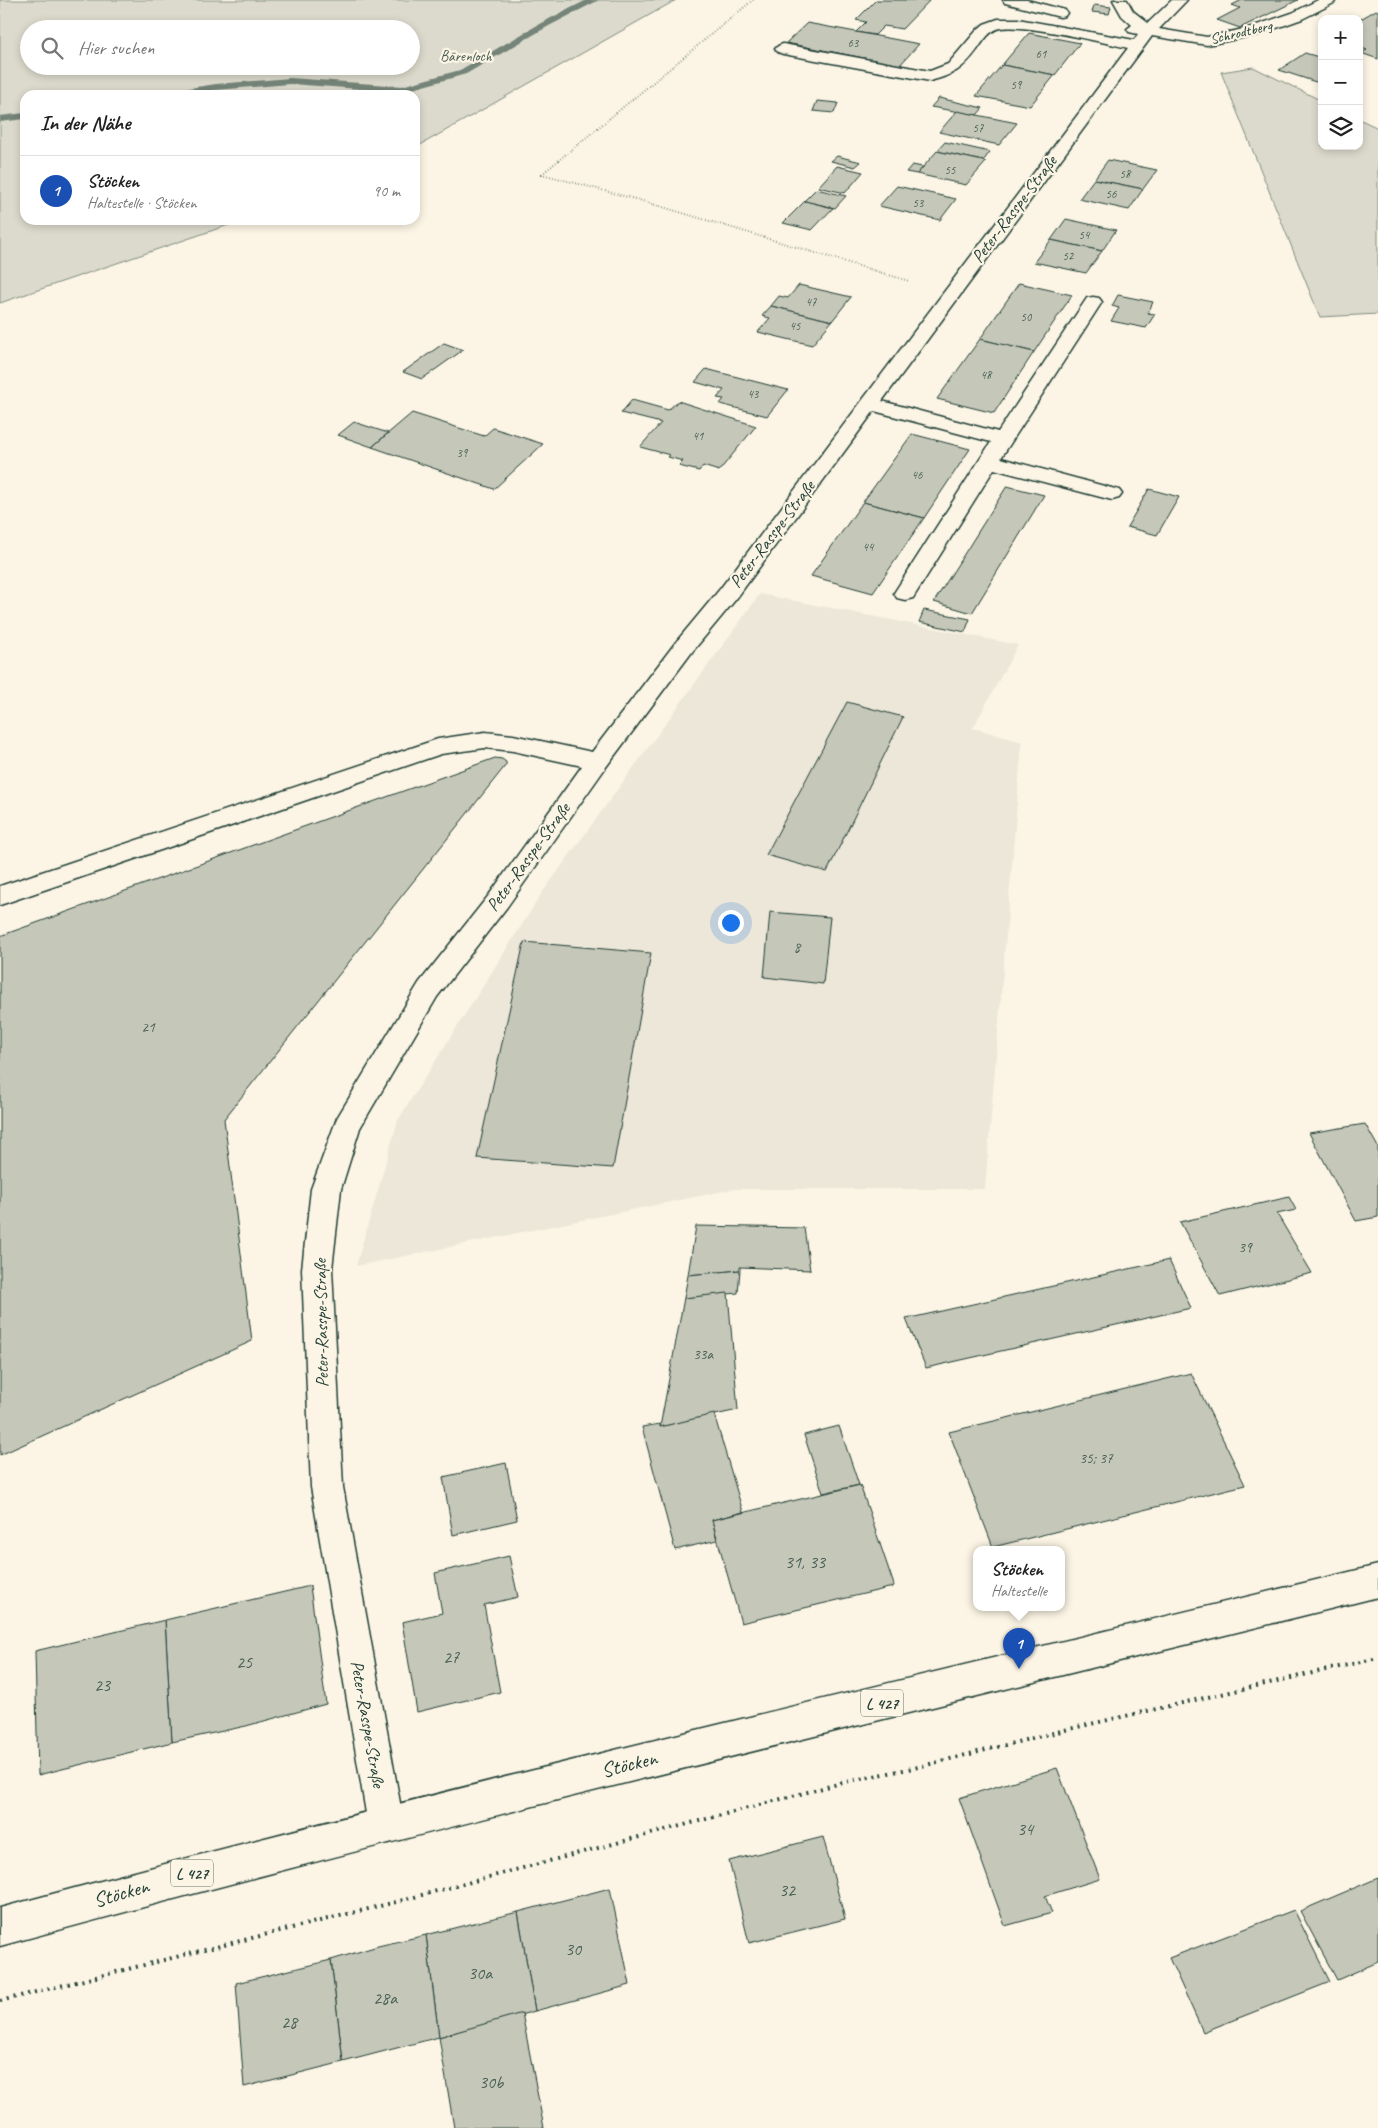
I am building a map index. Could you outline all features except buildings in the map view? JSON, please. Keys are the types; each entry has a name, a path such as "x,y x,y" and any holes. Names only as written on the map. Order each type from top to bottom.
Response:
{"street":[{"path":"1010,0 1075,17"},
{"path":"1120,0 1136,34 1180,0"},
{"name":"Schrodtberg","path":"782,49 930,76 940,75 954,68 989,27 998,23 1011,22 1207,41 1252,32 1297,16 1328,0"},
{"name":"Peter-Rasspe-Straße","path":"386,1825 327,1487 317,1269 326,1190 347,1126 428,990 498,901 598,761 684,647 728,594 869,404 1136,34"},
{"path":"905,593 989,460 1093,302"},
{"path":"869,404 1003,440"},
{"path":"989,460 1112,494"},
{"path":"0,896 438,747 485,740 513,743 598,761"},
{"name":"Stöcken","path":"0,1927 186,1875 682,1750 964,1684 1378,1582"}],"path":[{"path":"753,0 542,174 646,202 950,294"},
{"path":"0,2001 392,1903 845,1782 918,1767 1069,1729 1378,1658"}],"shaded area":[{"path":"760,594 1018,645 973,728 1022,742 985,1189 734,1189 356,1266 398,1120 542,893"}],"green space":[{"name":"Bärenloch","path":"0,0 676,0 420,145 420,90 20,90 20,225 228,225 0,303"},
{"path":"1253,67 1318,99 1318,150 1363,150 1363,121 1378,128 1378,314 1320,317 1221,72"}],"waterway":[{"path":"196,90 290,81 402,89 463,72 544,25 594,0"},
{"path":"0,119 20,117"}],"place":[{"name":"Stöcken","path":"1019,1669"}]}
